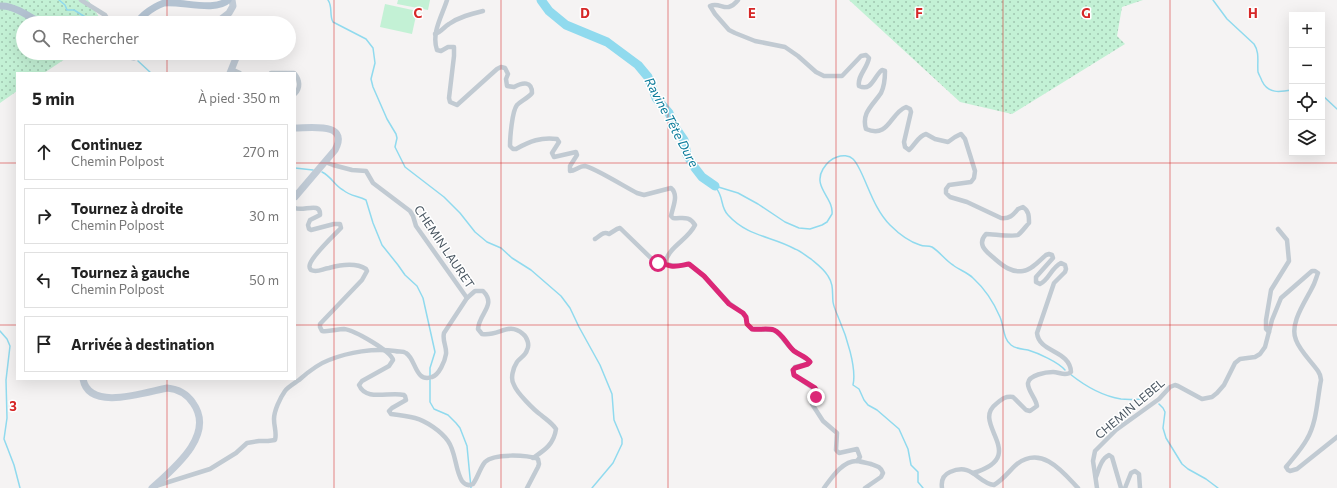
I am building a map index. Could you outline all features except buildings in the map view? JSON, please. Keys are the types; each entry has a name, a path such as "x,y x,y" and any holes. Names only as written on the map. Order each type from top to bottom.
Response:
{"main road":[{"path":"143,16 162,4 179,3 215,6 225,3 228,0"},
{"path":"225,16 234,6 232,0"},
{"path":"0,6 14,9 28,16"},
{"path":"230,71 235,60"},
{"path":"296,128 329,128 336,133 339,138 338,145 296,196"},
{"path":"84,380 86,386 96,396 112,398 167,388 175,389 184,393 198,411 199,426 190,449 181,461 153,487"}],"street":[{"path":"81,0 106,16"},
{"path":"447,0 435,34 435,42 437,50 442,51 448,47 454,47 449,98 450,102 457,105 497,69 501,67 505,68 508,74 506,83 507,86 514,87 517,85 530,84 532,87 532,93 515,109 510,131 510,146 513,149 540,139 557,139 559,142 552,153 554,157 576,152 577,155 570,166 570,171 574,171 585,166 637,194 644,195 671,188 676,198 671,216 673,218 689,219 695,225 692,232 670,252 665,263"},
{"path":"738,0 734,6 729,8 714,5 710,6 714,14 729,30 735,34 754,41 786,47 816,72 824,76 842,76 861,56 866,55 869,58 868,66 858,81 859,86 863,88 867,87 875,80 879,71 884,71 881,92 868,109 864,122 866,129 877,131 886,128 896,115 906,107 910,109 911,112 904,142 905,147 909,150 922,135 926,134 935,139 948,142 961,134 965,139 975,171 974,178 971,182 950,185 946,189 946,193 950,197 966,202 1002,218 1010,217 1018,208 1023,207 1027,210 1029,216 1029,223 1019,235 1012,236 986,234 982,238 984,250 1015,272 1028,270 1046,255 1052,255 1053,258 1036,277 1036,282 1040,284 1043,283 1056,266 1061,263 1065,265 1065,272 1054,283 1037,333 1038,338 1043,345 1063,356 1071,368 1071,372 1065,374 1053,372 1042,374 1030,379 1028,389 1036,400 1037,406 1030,411 1026,410 1013,397 1004,398 992,407 989,412 989,422 999,443 998,457 995,462 984,470 973,473"},
{"path":"435,34 440,32 448,24 465,15 483,11"},
{"path":"296,78 299,86 296,93"},
{"name":"CHEMIN LAURET","path":"325,162 352,170 366,171 373,183 410,211 416,226 467,298"},
{"path":"296,208 300,210 316,207 320,210 320,215 310,220 308,225 311,230 334,224 341,225 310,263 309,267 311,270 317,272 331,267 345,265 363,267 366,269 367,272 362,280 320,324 320,330 326,332 343,329 353,331 383,349 392,357 392,363 364,379 360,387 365,392 373,395 406,396 406,400 389,411 390,414 416,418 441,433 448,441 456,459 463,482 466,485 470,486 473,484 482,467 489,459 502,456 538,459 540,464 527,488"},
{"path":"595,239 603,233 606,232 609,234 620,228 654,261 658,263 665,263 670,266 689,264 704,276 729,304 743,313 746,317 747,324 752,329 774,330 792,350 807,358 810,362 795,368 793,370 794,375 818,391 818,394 812,404 823,421 837,433 836,450 839,453 857,450 860,453 860,457 857,461"},
{"path":"1269,332 1266,329 1266,320 1271,290 1289,261 1287,240 1278,230"},
{"name":"CHEMIN LEBEL","path":"1097,488 1093,461 1095,451 1116,430 1155,403 1170,387 1174,385 1199,398 1206,399 1212,397 1224,385 1235,363 1240,359 1255,357 1260,354 1265,347 1272,320 1281,298 1312,271 1318,273 1314,286 1300,310 1294,328 1294,334 1298,344 1318,370 1320,380 1312,429 1299,452 1286,467 1290,471 1297,469 1337,437"},
{"name":"CHEMIN LAURET","path":"383,349 405,352 410,356 417,372 423,377 431,378 437,375 446,354 443,337 444,334 467,298 475,291 483,291 488,296 489,303 478,324 478,329 482,334 494,334 505,329 515,329 524,334 528,343 527,351 516,363 512,377 514,385 536,411 553,424 556,429 556,435 549,447 534,458"},
{"path":"153,487 210,469 236,453 247,443 275,440 277,434 274,418 286,390 315,368 329,360 347,354 383,349"},
{"path":"1095,478 1106,456 1112,456 1121,488"},
{"path":"942,488 943,478 948,473 955,470 963,470 973,473 986,483 994,485 1003,479 1017,464 1026,459 1037,458 1054,464 1078,488"},
{"path":"824,488 833,475 845,465 850,462 857,461 877,466 883,473 881,477 865,488"},
{"path":"1126,488 1131,473 1136,471 1140,478 1140,488"}],"green space":[{"path":"0,0 88,0 98,16 16,16 16,60 64,60 46,72 16,72 16,92 0,103"},
{"path":"398,0 430,0 428,10 397,4"},
{"path":"849,0 1143,0 1122,7 1117,36 1125,44 1012,114 960,102"},
{"path":"385,4 417,11 412,34 380,27"}],"waterway":[{"path":"59,0 65,5 67,10 74,10 84,16"},
{"path":"328,0 333,22 366,39 373,48 375,63 371,79 373,87 387,119 396,134 397,138 395,147 405,167 444,197 460,213 475,232 487,242 501,248 512,258 531,270 561,296 570,308 600,365 612,394 614,420 622,439 622,444 613,463 592,488"},
{"name":"Ravine Tête Dure","path":"541,0 549,11 566,25 607,42 638,65 648,77 656,98 669,113 675,127 684,140 687,155 695,168 702,177 715,186"},
{"path":"1213,0 1227,19 1256,47 1258,54 1258,72 1265,85 1271,90 1275,91 1289,90"},
{"path":"138,61 150,72"},
{"path":"1325,98 1337,109"},
{"path":"715,186 738,193 785,222 799,228 810,229 827,222 832,214 832,208 820,181 820,175 823,169 829,162 837,157 850,157 855,161 880,213 890,225 912,242 922,246 932,247 938,251 950,263 968,274 985,291 995,306 1000,317 1006,339 1011,345 1028,350 1053,361 1065,370"},
{"path":"296,168 313,170"},
{"path":"322,172 346,192 366,200 382,245 405,275 417,286 423,298 435,352 430,368 430,402 434,409 448,415 460,428 467,446 471,488"},
{"name":"Ravine Tête Dure","path":"716,188 726,212 736,222 752,232 799,251 816,263 826,273 830,279 834,306 850,352 854,378 853,385 859,389 868,405 877,410 899,429 908,449 911,465 918,472 918,482 923,488"},
{"path":"0,331 7,339 10,346 6,380 7,418 4,439 14,465 20,488"},
{"path":"1070,374 1082,383 1107,396 1121,399 1147,399"},
{"path":"1159,404 1165,412 1163,428 1166,438 1182,464 1218,488"}],"route":[{"path":"658,263 665,263 670,266 689,264 704,276 729,304 743,313 749,327 758,330 774,330 778,333 792,350 807,358 810,362 795,368 792,372 794,375 818,391 816,397"}]}
